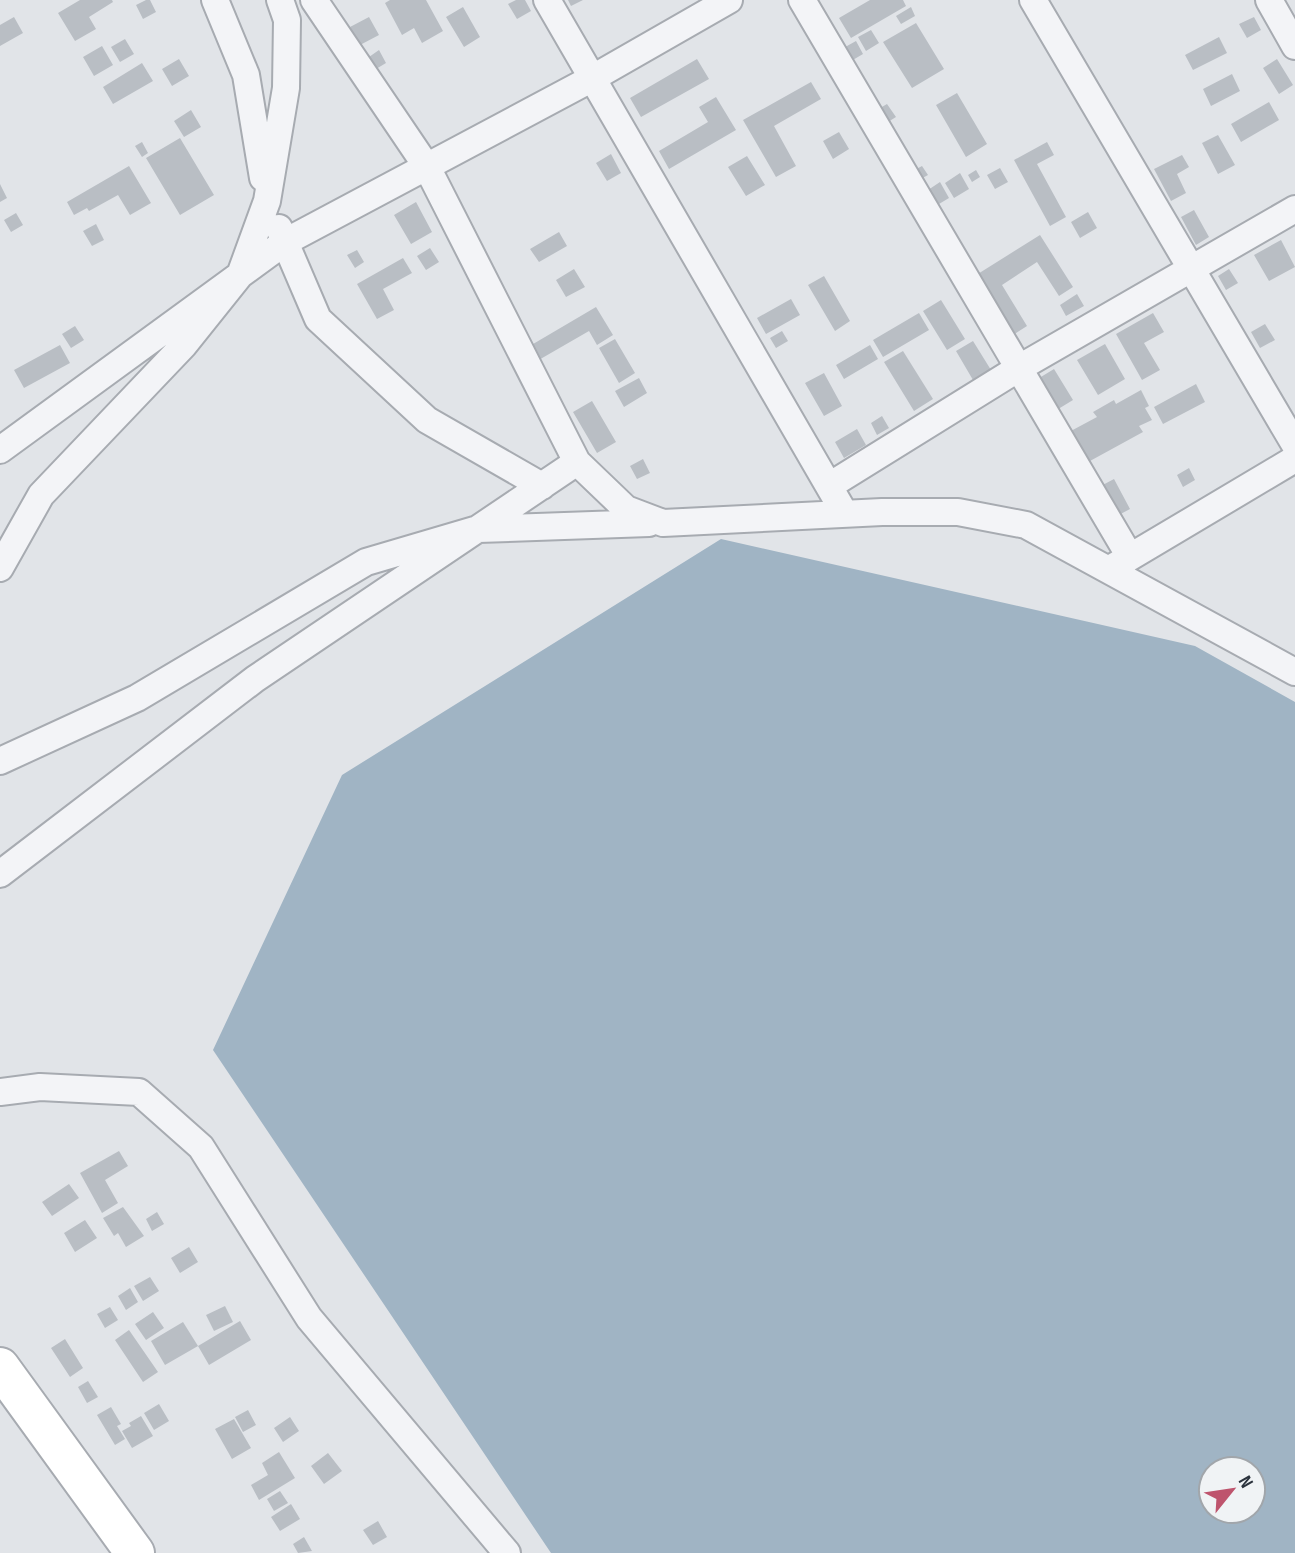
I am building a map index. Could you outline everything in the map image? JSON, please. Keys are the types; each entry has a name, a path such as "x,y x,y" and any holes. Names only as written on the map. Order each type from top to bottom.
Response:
{"street":[{"path":"215,0 246,75 267,201 318,319 427,420 542,486"},
{"path":"0,568 41,495 184,345 240,275 267,201 286,88 287,20 280,0"},
{"path":"314,0 427,167 577,462 626,509 663,523"},
{"path":"547,0 845,514"},
{"path":"0,450 285,242 591,79 729,0"},
{"path":"802,0 1019,368 1119,564"},
{"path":"1033,0 1295,445"},
{"path":"1269,0 1295,46"},
{"path":"829,486 1019,368 1295,209"},
{"path":"1119,564 1295,459"},
{"path":"0,874 255,680 577,462"},
{"path":"0,761 137,698 366,562 478,529 958,512 1026,526 1119,564 1295,672"},
{"path":"0,1092 40,1087 139,1092 201,1147 309,1318 508,1553"},
{"path":"0,1367 135,1553"}],"water":[{"path":"721,539 1195,646 1295,702 1295,1553 551,1553 213,1050 342,775"}],"building":[{"path":"80,0 113,2 89,17 96,29 75,41 58,13"},
{"path":"150,0 156,12 143,19 136,5"},
{"path":"390,0 426,0 443,31 422,43 414,28 402,35 385,3"},
{"path":"525,0 531,11 517,19 508,4"},
{"path":"568,0 583,0 571,6"},
{"path":"870,0 903,0 906,6 851,38 839,18"},
{"path":"463,7 480,37 464,47 446,17"},
{"path":"911,7 915,16 901,24 896,16"},
{"path":"14,17 23,33 0,46 0,25"},
{"path":"369,17 379,35 360,45 350,27"},
{"path":"1254,17 1261,30 1247,38 1239,24"},
{"path":"916,23 944,69 912,88 883,42"},
{"path":"871,30 879,43 866,51 858,37"},
{"path":"1219,37 1227,53 1193,70 1185,55"},
{"path":"125,39 134,54 120,62 111,47"},
{"path":"856,41 863,54 846,64 838,51"},
{"path":"102,46 113,65 94,76 83,57"},
{"path":"379,50 386,63 376,69 369,57"},
{"path":"179,59 189,76 172,86 162,69"},
{"path":"697,59 709,79 641,117 630,98"},
{"path":"1277,59 1293,85 1279,94 1263,68"},
{"path":"142,63 153,81 113,104 103,87"},
{"path":"1232,74 1240,91 1211,106 1203,89"},
{"path":"811,82 821,99 774,126 796,166 776,177 743,120"},
{"path":"957,93 987,144 966,157 936,105"},
{"path":"716,97 736,130 669,169 659,151 708,122 699,107"},
{"path":"1269,102 1279,120 1241,142 1231,124"},
{"path":"887,104 896,117 883,125 875,111"},
{"path":"191,110 201,127 184,137 174,121"},
{"path":"839,132 849,149 833,159 823,141"},
{"path":"1218,135 1235,165 1218,174 1202,143"},
{"path":"180,138 214,195 180,215 146,158"},
{"path":"142,142 148,153 142,157 135,146"},
{"path":"1047,142 1054,155 1037,164 1066,217 1050,226 1014,160"},
{"path":"611,154 621,173 607,181 596,163"},
{"path":"1182,155 1189,167 1177,174 1186,193 1171,201 1154,169"},
{"path":"747,156 765,185 746,196 728,167"},
{"path":"129,166 151,203 130,215 118,195 89,211 87,208 74,215 67,202"},
{"path":"922,166 928,175 917,181 911,172"},
{"path":"1000,168 1008,182 995,189 987,175"},
{"path":"976,170 980,177 972,182 968,175"},
{"path":"960,173 969,189 954,198 945,183"},
{"path":"940,182 949,198 934,207 925,192"},
{"path":"0,184 7,198 0,202"},
{"path":"416,202 432,232 411,244 394,215"},
{"path":"1194,210 1209,237 1196,245 1181,217"},
{"path":"1088,212 1097,228 1080,238 1071,222"},
{"path":"16,213 23,225 11,232 4,220"},
{"path":"96,224 104,240 92,246 83,231"},
{"path":"559,232 567,246 539,262 530,249"},
{"path":"1040,235 1073,287 1059,296 1037,262 1002,285 1027,326 1010,337 973,277"},
{"path":"1281,240 1295,267 1269,281 1254,255"},
{"path":"430,248 439,262 426,270 417,256"},
{"path":"357,250 364,262 355,268 347,255"},
{"path":"403,258 412,273 383,289 394,310 377,319 357,284"},
{"path":"574,269 585,287 566,297 556,280"},
{"path":"1229,269 1238,283 1226,290 1218,276"},
{"path":"824,276 850,321 835,331 808,285"},
{"path":"1077,294 1084,306 1066,316 1060,305"},
{"path":"791,299 800,315 766,334 757,318"},
{"path":"941,300 965,339 947,350 923,311"},
{"path":"596,307 613,335 597,345 589,331 537,361 528,347"},
{"path":"919,313 929,330 883,357 873,340"},
{"path":"1153,313 1164,332 1144,343 1160,370 1142,380 1116,334"},
{"path":"1265,324 1275,340 1260,348 1251,332"},
{"path":"75,326 84,340 71,348 62,334"},
{"path":"782,331 788,341 776,348 770,338"},
{"path":"615,339 635,373 619,383 599,348"},
{"path":"973,341 991,370 973,380 956,351"},
{"path":"1105,344 1125,379 1098,395 1077,360"},
{"path":"60,345 70,363 24,388 14,370"},
{"path":"870,345 878,359 844,379 836,365"},
{"path":"903,351 933,399 914,411 884,362"},
{"path":"1054,369 1073,400 1050,414 1031,383"},
{"path":"824,373 842,406 824,416 805,383"},
{"path":"639,378 647,393 624,407 615,391"},
{"path":"1196,384 1205,402 1163,424 1154,407"},
{"path":"1141,390 1149,406 1145,408 1152,420 1139,426 1143,432 1079,467 1069,432 1097,417 1093,412 1114,400 1116,404"},
{"path":"592,401 616,442 597,453 573,412"},
{"path":"882,416 889,428 877,435 871,423"},
{"path":"857,429 866,445 844,458 835,442"},
{"path":"643,459 650,473 637,479 630,466"},
{"path":"1189,468 1195,480 1183,487 1177,475"},
{"path":"1114,479 1130,509 1113,518 1097,488"},
{"path":"119,1151 128,1166 105,1180 118,1203 102,1213 80,1173"},
{"path":"69,1184 79,1198 52,1216 42,1202"},
{"path":"123,1207 144,1236 126,1247 118,1233 114,1236 103,1218"},
{"path":"157,1212 164,1224 152,1231 146,1219"},
{"path":"85,1220 97,1238 75,1252 64,1233"},
{"path":"189,1247 198,1262 180,1273 171,1258"},
{"path":"150,1277 159,1291 143,1301 134,1286"},
{"path":"130,1288 138,1302 126,1310 118,1296"},
{"path":"225,1306 233,1322 214,1331 206,1315"},
{"path":"110,1307 118,1320 105,1328 97,1314"},
{"path":"153,1312 164,1328 146,1340 135,1324"},
{"path":"240,1321 251,1340 209,1365 198,1346"},
{"path":"183,1322 198,1346 165,1365 151,1341"},
{"path":"129,1330 158,1372 143,1382 115,1340"},
{"path":"65,1339 83,1368 70,1377 51,1348"},
{"path":"88,1381 98,1397 87,1403 78,1387"},
{"path":"159,1404 169,1421 154,1430 144,1413"},
{"path":"111,1407 121,1424 117,1426 125,1439 115,1445 97,1415"},
{"path":"248,1410 256,1425 243,1432 235,1417"},
{"path":"141,1416 153,1436 132,1448 122,1431"},
{"path":"290,1417 299,1431 283,1442 274,1428"},
{"path":"234,1419 251,1448 232,1459 215,1429"},
{"path":"279,1452 295,1478 259,1500 251,1485 268,1475 262,1463"},
{"path":"328,1453 342,1471 324,1484 311,1466"},
{"path":"280,1491 288,1503 274,1511 267,1499"},
{"path":"291,1504 300,1519 280,1531 271,1517"},
{"path":"378,1521 387,1537 373,1545 363,1530"},
{"path":"304,1537 312,1551 298,1553 293,1544"}]}
